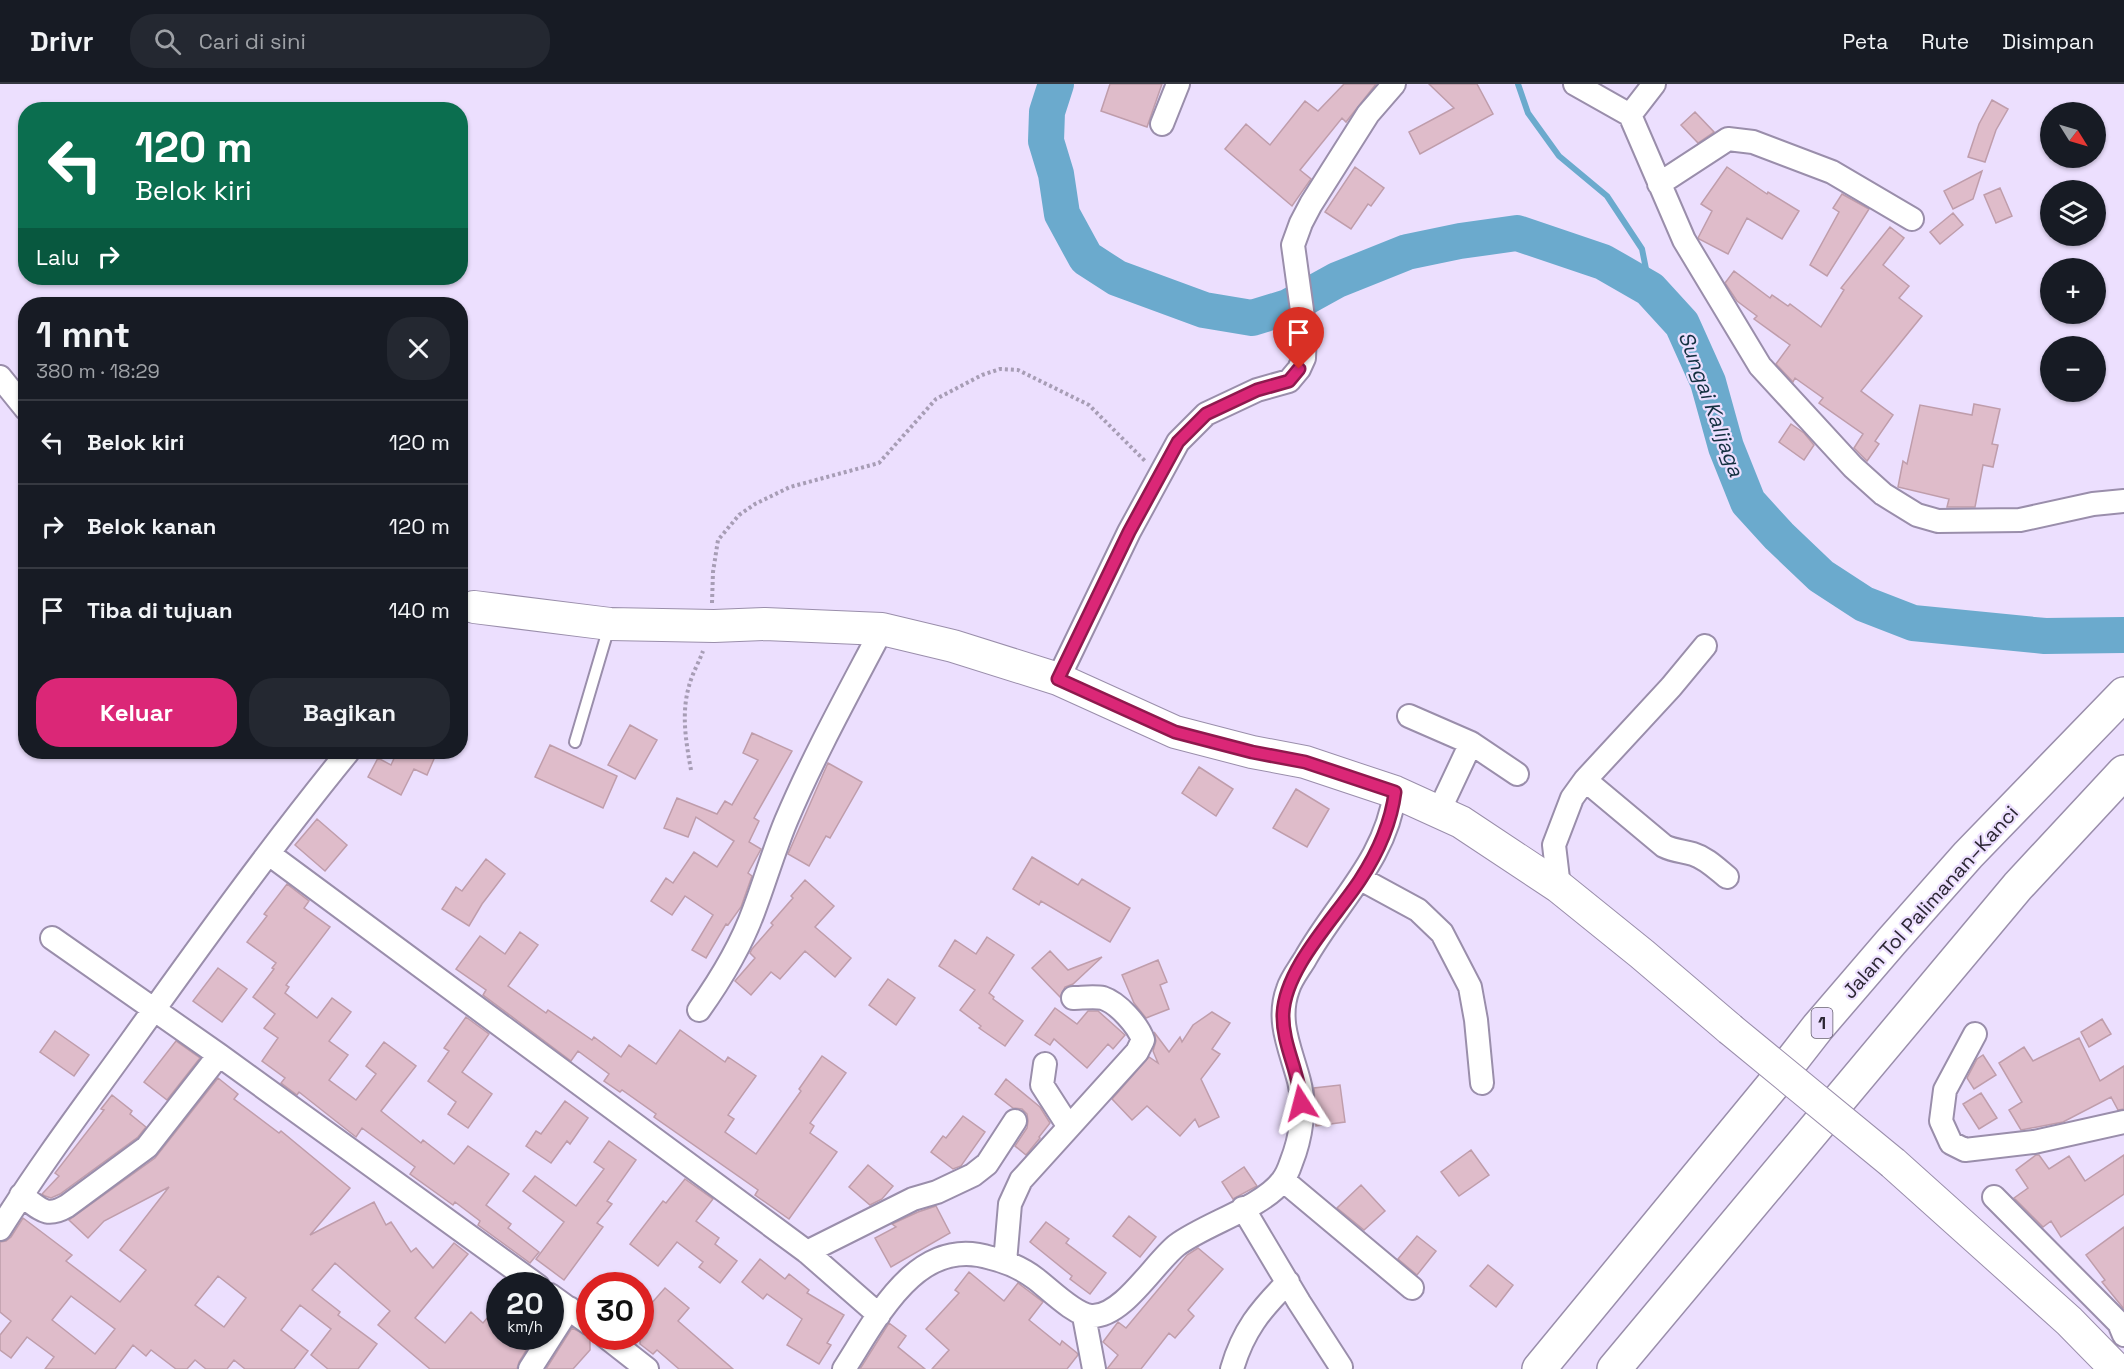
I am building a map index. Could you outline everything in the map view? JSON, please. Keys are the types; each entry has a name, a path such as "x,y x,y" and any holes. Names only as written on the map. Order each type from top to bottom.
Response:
{"highway":[{"name":"Jalan Tol Palimanan–Kanci","path":"1539,1369 1818,1027 1891,942 1968,855 2124,694"},
{"path":"1614,1369 2018,886 2124,772"}],"street":[{"path":"1162,124 1178,84"},
{"path":"1058,679 1129,532 1178,442 1206,414 1257,390 1284,383 1299,369 1304,358 1305,332 1293,245 1311,204 1368,114 1394,84"},
{"path":"1575,84 1630,115 1684,240 1760,366 1852,467 1883,494 1917,515 1938,520 2020,520 2093,504 2124,501"},
{"path":"1630,115 1654,84"},
{"path":"1659,184 1728,139 1742,139 1832,172 1912,219"},
{"path":"0,377 18,399"},
{"path":"468,612 610,624 714,626 765,624 882,629 953,646 1058,679 1175,732 1252,752 1305,762 1395,792 1439,811 1461,822 1559,887 1642,954 1893,1163 2069,1321 2116,1369"},
{"path":"699,1010 722,976 740,943 787,818 882,629"},
{"path":"1559,887 1554,845 1569,803 1586,780 1705,646"},
{"path":"1408,716 1471,744 1517,774"},
{"path":"1439,811 1471,744"},
{"path":"0,1229 21,1195 154,1009 343,759"},
{"path":"1586,780 1664,846 1674,851 1691,853 1704,858 1727,877"},
{"path":"844,1369 879,1315 905,1281 933,1260 955,1253 976,1253 1005,1262 1032,1275 1084,1316 1095,1317 1105,1314 1122,1302 1176,1246 1271,1192 1283,1180 1295,1152 1302,1122 1299,1082 1285,1037 1283,1013 1288,989 1312,945 1361,879 1392,814 1395,792"},
{"path":"269,854 807,1252 879,1315"},
{"path":"1361,879 1418,910 1442,933 1470,987 1476,1020 1482,1083"},
{"path":"52,938 219,1055 519,1272"},
{"path":"1005,1262 1010,1204 1021,1180 1137,1052 1143,1040 1139,1029 1122,1011 1102,998 1073,999"},
{"path":"1976,1034 1945,1090 1941,1121 1951,1143 1965,1150 2034,1142 2124,1122"},
{"path":"21,1195 48,1213 55,1213 68,1206 147,1147 219,1055"},
{"path":"1045,1064 1042,1086 1069,1127"},
{"path":"807,1252 913,1199 937,1192 973,1175 987,1164 1014,1121"},
{"path":"1283,1180 1412,1288"},
{"path":"1994,1197 2120,1323 2124,1335"},
{"path":"1243,1208 1341,1367"},
{"path":"1232,1369 1238,1347 1247,1330 1263,1307 1288,1282"},
{"path":"564,1305 576,1313"},
{"path":"530,1369 569,1308"},
{"path":"1084,1316 1094,1369"},
{"path":"623,1350 647,1369"}],"lane":[{"path":"575,742 610,624"}],"path":[{"path":"691,770 686,740 685,710 689,685 714,626 711,593 718,540 739,515 755,504 790,488 879,463 936,399 982,375 1000,369 1018,370 1089,405 1161,476"}],"building":[{"path":"1110,84 1162,84 1147,127 1101,111"},
{"path":"1344,84 1376,84 1346,122 1342,118 1300,170 1311,179 1292,206 1225,149 1246,124 1270,145 1305,101 1318,111"},
{"path":"1429,84 1477,84 1493,114 1420,154 1409,132 1454,108"},
{"path":"1992,100 2008,109 1996,130 1985,162 1968,157 1979,124"},
{"path":"1695,112 1714,132 1698,143 1681,125"},
{"path":"1355,167 1384,188 1371,206 1368,204 1351,229 1325,212"},
{"path":"1727,167 1767,194 1768,192 1799,211 1782,239 1747,218 1728,254 1698,238 1712,211 1701,204"},
{"path":"1982,171 1973,199 1953,209 1944,191"},
{"path":"2000,188 2012,216 1996,223 1984,195"},
{"path":"1842,194 1869,209 1827,276 1810,265 1839,212 1833,208"},
{"path":"1953,213 1963,225 1940,244 1930,232"},
{"path":"1890,227 1904,238 1883,265 1909,286 1899,298 1922,316 1861,391 1893,415 1875,441 1879,444 1867,461 1854,448 1863,434 1819,403 1823,398 1795,378 1793,382 1776,364 1790,345 1754,319 1757,316 1737,301 1725,283 1734,271 1770,298 1772,295 1788,306 1790,304 1821,327 1844,290 1841,288"},
{"path":"1974,404 2000,409 1992,444 1998,445 1993,467 1983,465 1975,507 1947,507 1949,499 1898,487 1903,461 1907,464 1920,405 1972,415"},
{"path":"1791,424 1804,433 1814,445 1804,460 1779,442"},
{"path":"630,725 657,740 635,779 608,765"},
{"path":"752,733 792,751 754,818 759,821 749,842 761,849 748,873 752,876 741,907 728,925 726,924 706,958 692,950 713,915 685,896 672,915 651,901 666,878 673,883 694,852 717,867 734,841 696,817 688,837 664,828 677,798 717,814 725,801 732,805 758,760 743,753"},
{"path":"550,745 617,776 603,808 535,777"},
{"path":"377,759 391,765 394,759 434,759 427,775 414,769 401,795 368,777"},
{"path":"828,763 862,782 830,838 826,836 809,866 788,854"},
{"path":"1199,767 1233,789 1216,816 1182,793"},
{"path":"1296,789 1329,809 1307,847 1273,828"},
{"path":"317,819 347,845 325,871 295,845"},
{"path":"1032,857 1078,885 1082,879 1130,908 1110,942 1041,901 1039,905 1013,889"},
{"path":"486,859 505,874 482,904 469,926 442,909 456,887 462,891"},
{"path":"805,880 834,906 815,927 851,958 835,977 805,951 780,979 771,972 751,995 735,981 755,958 750,953 752,949 773,925 771,923"},
{"path":"287,884 309,901 304,908 330,927 286,985 289,987 285,993 317,1018 332,998 351,1012 329,1041 348,1055 329,1080 356,1100 376,1074 366,1066 384,1042 416,1066 381,1111 421,1143 423,1140 454,1164 468,1146 509,1174 486,1205 511,1224 508,1228 539,1252 530,1263 478,1225 480,1221 455,1202 453,1205 410,1174 415,1167 362,1128 356,1137 299,1092 297,1095 281,1083 285,1078 262,1061 278,1038 264,1028 275,1014 253,997 276,963 247,942 267,916 264,914"},
{"path":"520,932 538,945 508,986 546,1013 548,1010 592,1040 594,1037 621,1057 629,1045 656,1064 680,1030 725,1062 728,1057 756,1076 728,1115 734,1119 725,1132 756,1154 801,1091 799,1089 822,1056 846,1073 810,1123 814,1126 810,1133 837,1152 789,1219 755,1195 758,1190 654,1117 656,1114 622,1090 620,1092 604,1081 609,1074 578,1051 571,1061 483,995 486,990 456,969 480,936 505,954"},
{"path":"987,937 1014,955 989,993 994,997 993,999 1023,1021 1005,1046 979,1028 981,1026 960,1010 975,990 939,966 955,940 976,954"},
{"path":"1050,951 1068,970 1102,957 1073,984 1065,987 1060,997 1032,968"},
{"path":"1158,960 1167,982 1160,985 1169,1009 1146,1018 1134,1003 1122,975"},
{"path":"218,968 247,989 222,1022 193,1001"},
{"path":"888,979 915,998 896,1025 869,1005"},
{"path":"1055,1008 1077,1024 1088,1011 1098,1011 1125,1035 1113,1049 1108,1044 1087,1068 1054,1039 1050,1045 1035,1035"},
{"path":"1212,1012 1230,1023 1212,1049 1220,1054 1201,1079 1219,1117 1199,1127 1195,1119 1180,1136 1147,1106 1132,1120 1112,1099 1149,1057 1158,1063 1153,1051 1156,1041 1154,1032 1169,1052 1180,1037 1182,1042 1193,1025"},
{"path":"466,1017 489,1034 462,1072 492,1094 468,1128 448,1114 456,1102 428,1081 449,1051 444,1048"},
{"path":"2102,1019 2111,1034 2089,1047 2081,1032"},
{"path":"55,1031 89,1055 74,1076 40,1052"},
{"path":"2079,1038 2100,1081 2124,1066 2124,1109 2118,1110 2111,1097 2063,1122 2021,1130 2009,1110 2022,1102 1999,1063 2024,1047 2033,1061"},
{"path":"176,1041 200,1058 167,1100 144,1082"},
{"path":"1983,1055 1996,1075 1974,1089 1967,1078 1977,1059"},
{"path":"218,1078 238,1094 234,1099 279,1133 281,1131 350,1188 310,1235 374,1202 386,1225 391,1222 411,1252 416,1248 433,1268 454,1243 468,1254 415,1318 445,1343 471,1312 483,1323 486,1319 486,1350 526,1350 517,1369 430,1369 378,1325 390,1311 335,1263 312,1290 340,1312 338,1315 377,1344 358,1369 328,1369 311,1355 331,1329 300,1305 281,1330 308,1351 294,1369 245,1369 234,1360 227,1369 206,1369 195,1360 187,1369 176,1369 151,1350 146,1356 133,1345 115,1369 45,1369 54,1357 27,1337 11,1358 0,1350 0,1335 11,1321 0,1312 0,1242 11,1237 23,1218 72,1255 66,1261 120,1302 146,1270 120,1250 169,1187 104,1221 88,1238 69,1220 155,1158","holes":["218,1276 246,1298 224,1327 195,1305","71,1296 115,1329 95,1354 52,1320"]},
{"path":"1006,1079 1040,1107 1050,1123 1026,1155 1015,1146 1027,1128 1027,1114 1022,1109 1013,1108 995,1094"},
{"path":"1340,1085 1345,1122 1316,1126 1314,1088"},
{"path":"1981,1093 1997,1118 1979,1129 1963,1104"},
{"path":"112,1095 132,1111 130,1114 146,1127 138,1137 60,1194 51,1198 42,1194 59,1176 55,1173 104,1110 101,1109"},
{"path":"565,1101 588,1118 570,1144 567,1141 551,1163 526,1146 536,1131 541,1134"},
{"path":"963,1116 985,1132 961,1166 953,1169 931,1152 943,1136 946,1138"},
{"path":"609,1141 636,1160 607,1201 612,1204 597,1223 603,1227 564,1280 564,1272 553,1272 536,1259 564,1222 523,1191 535,1176 576,1206 604,1169 594,1162"},
{"path":"1471,1150 1489,1175 1459,1196 1441,1172"},
{"path":"2039,1155 2049,1169 2069,1156 2085,1181 2124,1155 2124,1194 2061,1237 2051,1221 2043,1227 2014,1198 2028,1188 2016,1170"},
{"path":"868,1165 893,1186 882,1199 870,1205 849,1187"},
{"path":"1244,1167 1257,1186 1233,1199 1222,1182"},
{"path":"685,1179 713,1199 696,1221 719,1238 715,1244 737,1261 720,1283 699,1267 703,1262 677,1242 658,1266 630,1244 663,1201 666,1203"},
{"path":"1361,1185 1385,1211 1364,1230 1337,1208"},
{"path":"936,1206 950,1233 891,1267 875,1238 896,1227 892,1224"},
{"path":"1129,1216 1156,1237 1140,1257 1113,1236"},
{"path":"1046,1222 1069,1239 1066,1243 1106,1273 1090,1294 1070,1279 1072,1276 1030,1242"},
{"path":"2124,1227 2124,1309 2102,1282 2105,1280 2086,1255"},
{"path":"1417,1236 1436,1251 1417,1275 1398,1259"},
{"path":"1198,1248 1223,1269 1188,1310 1194,1316 1175,1338 1169,1333 1141,1369 1107,1369 1118,1355 1103,1342 1118,1322 1126,1328 1187,1255"},
{"path":"760,1259 785,1279 789,1274 809,1290 807,1293 844,1315 827,1343 831,1345 819,1364 787,1345 802,1319 767,1294 763,1299 742,1282"},
{"path":"1488,1265 1513,1285 1496,1307 1470,1286"},
{"path":"969,1272 1004,1301 1018,1283 1043,1302 1029,1320 1060,1345 1062,1341 1077,1353 1078,1355 1067,1369 932,1369 949,1350 926,1329 959,1293 955,1290"},
{"path":"665,1288 689,1308 678,1321 733,1369 679,1369 657,1350 653,1354 648,1350 654,1350 654,1300"},
{"path":"889,1323 906,1336 898,1347 925,1369 860,1369"},
{"path":"572,1328 576,1330 576,1350 590,1350 573,1369 546,1369 558,1350 564,1350 564,1341"}],"waterway":[{"name":"Sungai Kalijaga","path":"1056,84 1047,112 1046,141 1056,174 1062,214 1086,258 1117,278 1204,310 1252,318 1288,307 1337,280 1407,252 1460,241 1517,233 1603,262 1650,289 1682,324 1708,382 1726,447 1748,502 1779,536 1821,576 1864,604 1913,623 2045,636 2124,635"},
{"path":"1518,84 1528,113 1559,156 1607,196 1642,249 1650,289"}],"route":[{"path":"1299,369 1289,381 1257,390 1206,414 1178,442 1129,532 1058,679 1175,732 1252,752 1305,762 1395,792 1392,814 1361,879 1312,945 1288,989 1283,1013 1285,1037 1299,1082 1301,1103"}]}
